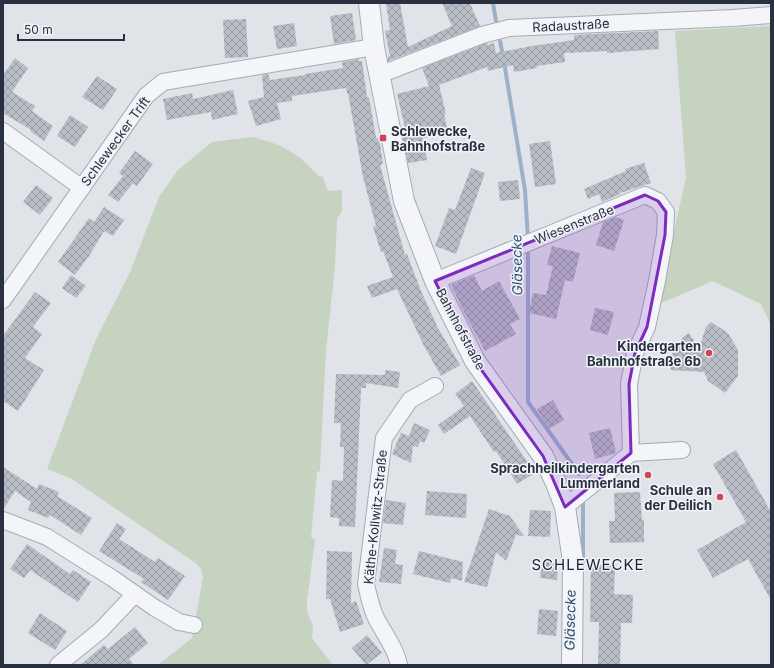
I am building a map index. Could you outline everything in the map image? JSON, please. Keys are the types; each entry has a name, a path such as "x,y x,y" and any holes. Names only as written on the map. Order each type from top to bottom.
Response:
{"street":[{"name":"Bahnhofstraße","path":"368,3 379,75 404,201 435,281 475,361 543,456 556,483 564,507 573,561 572,665"},
{"name":"Radaustraße","path":"379,75 482,35 509,28 771,15"},
{"name":"Schlewecker Trift","path":"3,300 146,96 163,82 374,47"},
{"path":"3,131 82,188"},
{"name":"Wiesenstraße","path":"435,281 645,195 658,201 666,212 665,235 647,327 635,353 629,384 631,453"},
{"name":"Käthe-Kollwitz-Straße","path":"399,665 390,641 377,620 370,604 366,584 384,438 410,400 436,386"},
{"path":"564,507 631,453 682,450"},
{"path":"3,520 47,537 178,622 194,625"},
{"path":"58,665 101,630 135,594"}],"highlighted area":[{"path":"645,195 658,201 666,212 665,235 647,327 635,353 629,384 631,453 565,507 543,456 475,361 435,281"}],"green space":[{"path":"771,26 771,326 761,304 713,281 657,305 686,178 675,31"},
{"path":"253,137 279,145 298,156 319,176 323,177 328,191 342,190 342,211 337,219 335,267 326,350 320,471 317,472 311,537 315,540 307,601 307,612 313,626 312,638 333,665 158,665 192,638 203,577 201,569 197,564 72,479 47,469 96,339 130,272 159,197 178,170 212,142"}],"building":[{"path":"386,3 400,3 408,47 452,26 442,3 470,3 480,26 388,61 388,57 390,56 385,31 390,30"},
{"path":"352,13 356,40 334,44 330,16"},
{"path":"246,19 248,57 225,58 223,20"},
{"path":"294,23 297,46 277,49 273,26"},
{"path":"658,31 659,49 607,53 607,51 564,53 565,62 536,66 537,68 514,72 513,65 488,71 487,67 439,85 446,114 444,114 448,132 423,138 427,160 408,163 402,133 406,132 397,94 429,86 422,68 487,43 488,45 494,43 496,53 574,40 574,35"},
{"path":"15,58 28,68 12,92 35,106 32,111 53,126 44,141 30,131 31,130 3,113 3,75"},
{"path":"359,59 359,61 362,61 367,97 369,97 376,138 379,138 383,164 380,165 405,255 407,254 421,291 438,328 460,365 441,376 423,344 397,289 372,298 367,286 393,277 383,251 381,252 373,227 376,226 363,177 346,88 292,96 292,101 277,103 281,119 256,126 248,101 264,97 262,75 268,74 270,80 305,75 343,68 342,62"},
{"path":"97,76 117,89 103,110 82,97"},
{"path":"233,90 238,114 212,120 211,112 167,120 163,99 192,93 193,99"},
{"path":"70,115 88,127 75,147 57,136"},
{"path":"550,141 556,184 535,187 529,144"},
{"path":"135,151 153,164 137,186 133,183 118,202 108,195 123,176 119,173"},
{"path":"644,163 651,183 620,193 602,202 599,194 588,199 584,189 626,171 625,169"},
{"path":"471,168 485,173 456,254 435,246 449,208 455,210"},
{"path":"518,180 520,199 500,201 498,182"},
{"path":"36,185 53,198 40,215 23,202"},
{"path":"104,207 124,220 113,236 104,231 89,256 75,275 58,262 89,218 94,222"},
{"path":"616,217 624,220 614,251 596,245 603,222"},
{"path":"552,246 580,253 573,282 565,280 556,319 529,313 533,293 546,295 553,266 547,265"},
{"path":"71,275 86,286 76,298 62,288"},
{"path":"474,275 482,291 499,281 520,319 510,324 516,334 485,351 451,285"},
{"path":"35,292 51,303 33,327 42,334 25,358 44,370 18,411 3,401 3,336"},
{"path":"595,308 614,312 608,335 590,330"},
{"path":"711,322 728,333 738,350 738,376 725,393 708,381 704,372 671,370 669,358 683,337 689,333 699,349 706,327"},
{"path":"385,370 400,372 398,388 366,383 366,388 361,388 355,527 339,526 339,518 330,517 332,480 343,481 344,447 340,447 341,423 334,423 336,374 385,375"},
{"path":"472,381 535,473 517,484 496,451 494,452 470,416 444,434 438,425 464,406 455,394"},
{"path":"553,400 564,420 549,429 537,409"},
{"path":"414,423 430,430 424,443 420,441 418,447 413,446 411,463 392,454 401,433 409,436"},
{"path":"610,428 616,453 595,459 589,433"},
{"path":"736,450 771,512 771,600 748,559 713,578 697,550 746,522 713,464"},
{"path":"3,467 37,489 39,484 59,492 57,496 92,518 81,535 50,515 48,518 28,510 31,502 15,491 3,510"},
{"path":"427,491 467,494 466,518 425,515"},
{"path":"640,492 642,520 644,520 644,542 610,543 609,521 615,521 614,493"},
{"path":"386,500 406,503 403,525 383,523"},
{"path":"489,509 510,516 524,536 516,535 506,561 496,552 487,587 464,582"},
{"path":"530,510 551,511 550,537 528,536"},
{"path":"117,523 126,529 119,539 155,562 158,558 185,576 168,600 141,582 144,579 99,551"},
{"path":"27,544 70,574 73,570 91,582 78,602 30,570 24,578 10,569"},
{"path":"384,548 397,550 395,564 403,565 401,584 379,582"},
{"path":"327,551 352,552 351,603 356,601 364,624 340,632 330,599 326,599"},
{"path":"419,551 463,562 462,581 451,578 450,583 413,574"},
{"path":"542,562 558,562 557,580 540,578"},
{"path":"591,564 615,565 614,594 633,595 632,623 621,623 620,665 598,664 599,622 590,622"},
{"path":"539,609 558,611 556,636 537,634"},
{"path":"40,613 67,631 55,650 28,633"},
{"path":"135,627 148,643 129,659 134,665 80,665 104,645 108,649"},
{"path":"367,635 382,653 366,665 352,648"}],"waterway":[{"name":"Gläsecke","path":"493,3 496,21"},
{"name":"Gläsecke","path":"500,41 503,56"},
{"name":"Gläsecke","path":"504,62 525,190 528,240"},
{"name":"Gläsecke","path":"528,246 528,402 579,474"},
{"name":"Gläsecke","path":"583,503 583,563"}],"place":[{"name":"Schlewecke, Bahnhofstraße","path":"383,138"},
{"name":"Kindergarten Bahnhofstraße 6b","path":"709,353"},
{"name":"Sprachheilkindergarten Lummerland","path":"648,475"},
{"name":"Schule an der Deilich","path":"720,497"}],"district":[{"name":"SCHLEWECKE","path":"588,565"}]}
